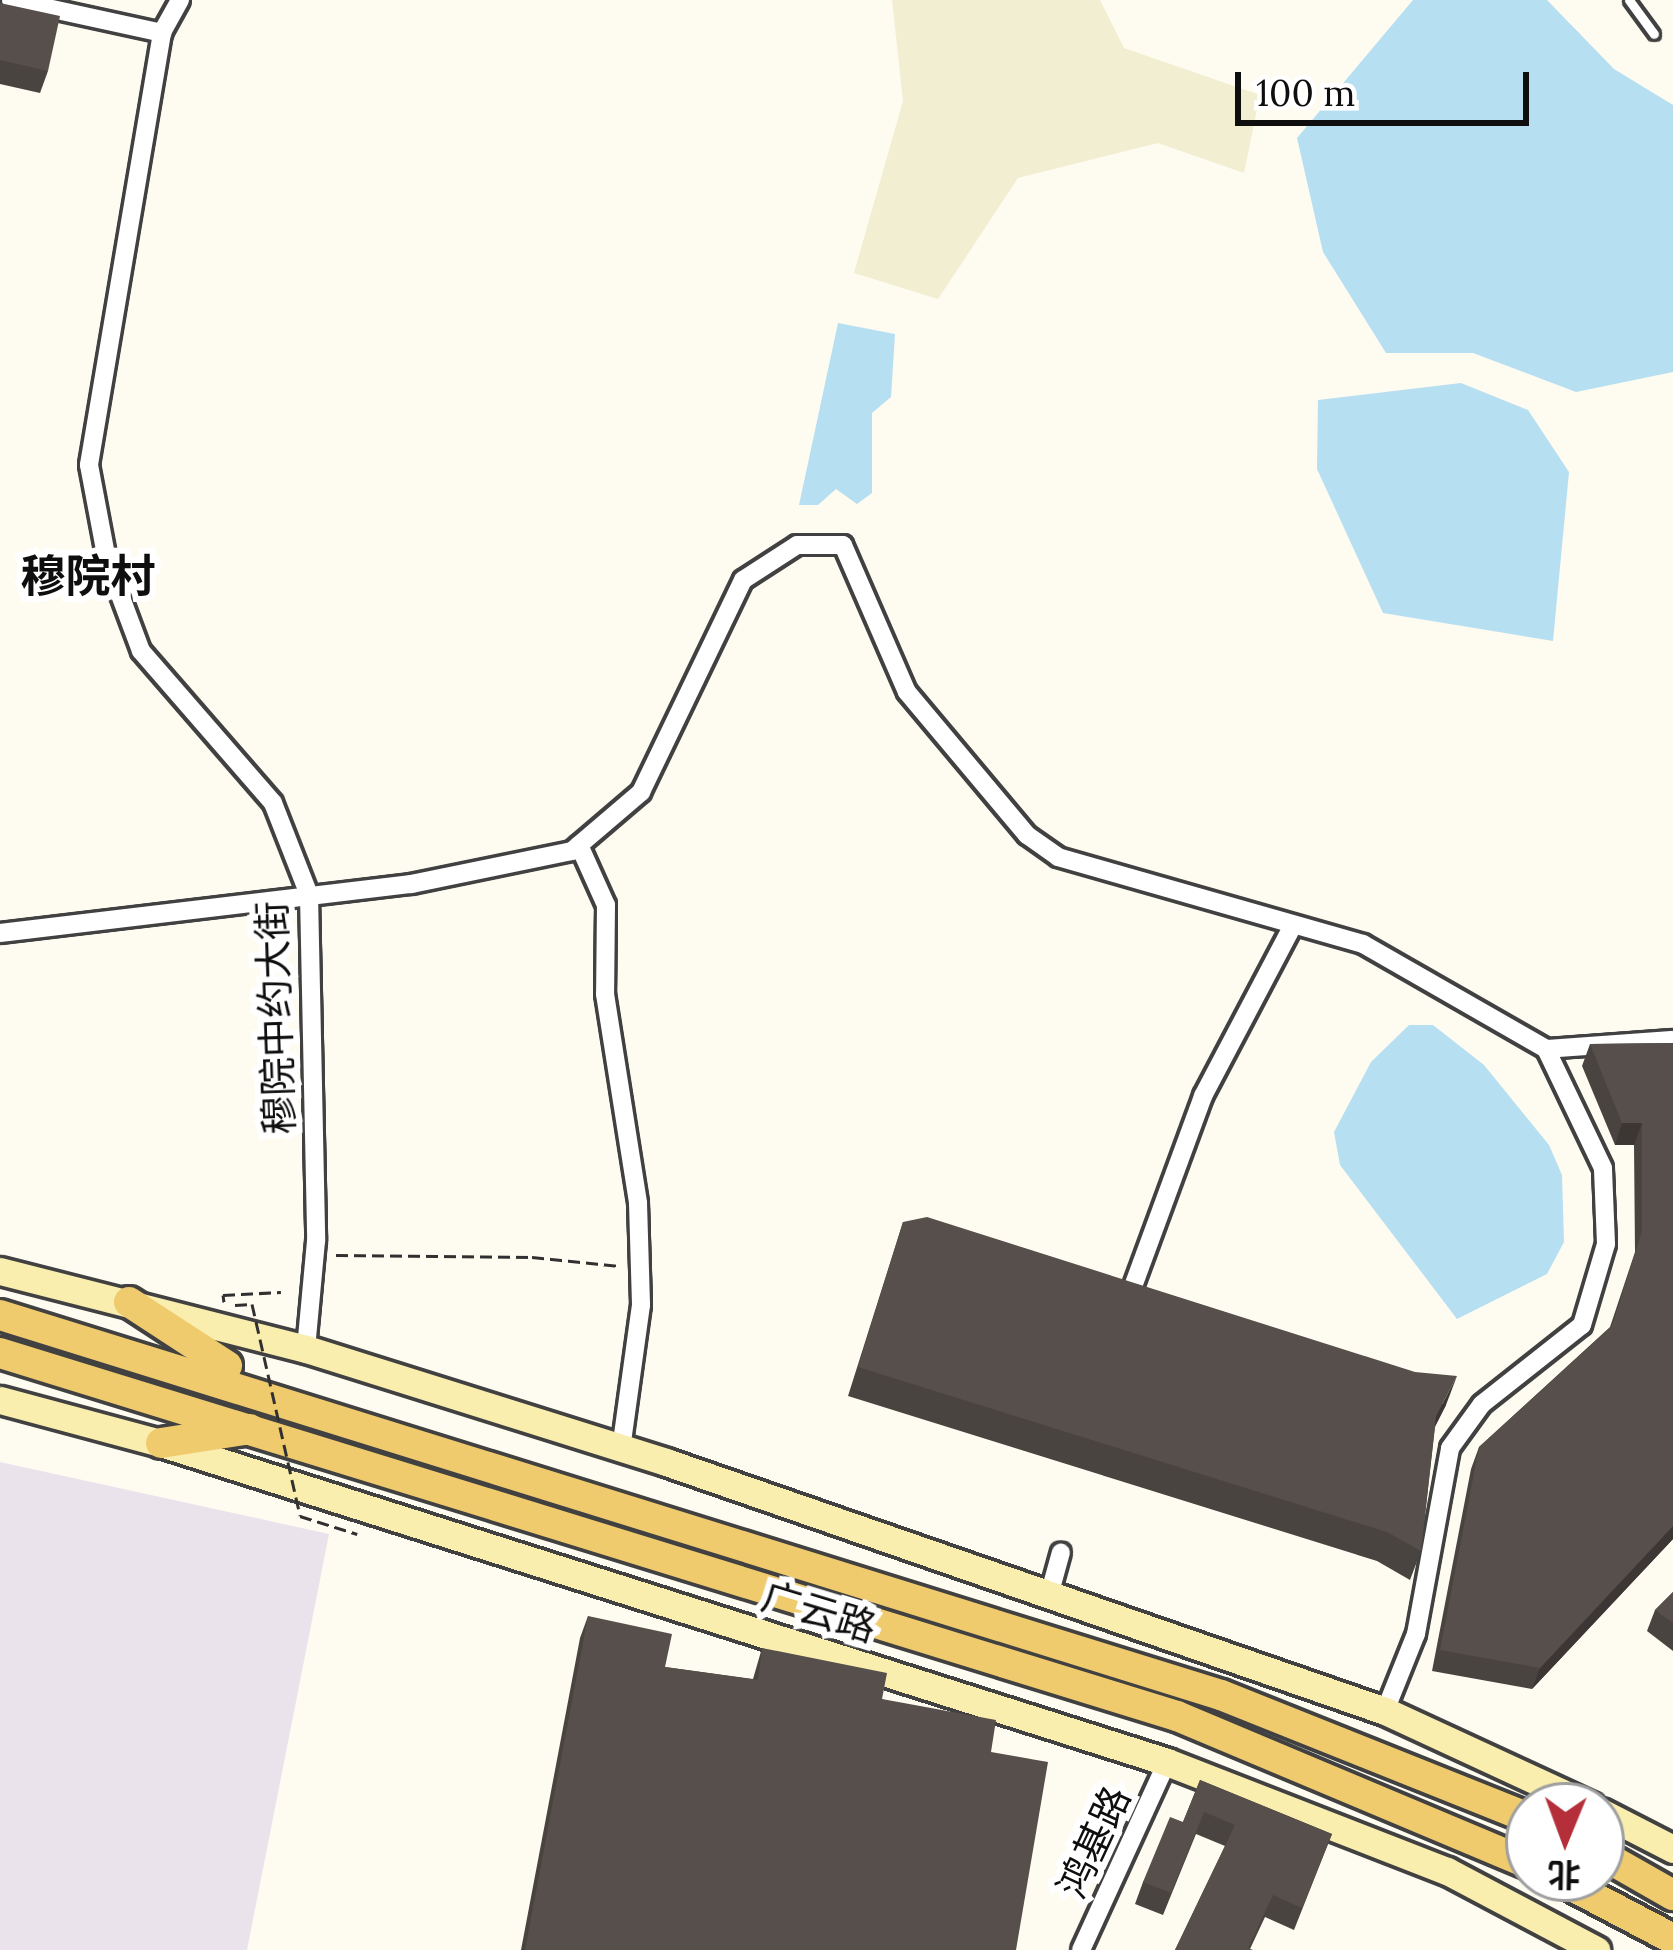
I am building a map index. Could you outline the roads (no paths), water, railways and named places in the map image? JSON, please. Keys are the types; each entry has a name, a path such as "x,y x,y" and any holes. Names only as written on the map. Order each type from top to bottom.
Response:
{"main road":[{"path":"0,1271 306,1349 1050,1592 1385,1711 1539,1782"},
{"path":"129,1302 169,1334 285,1398"},
{"name":"广云路","path":"0,1315 285,1398 963,1610 1242,1702 1505,1808"},
{"name":"广云路","path":"0,1353 256,1428 1177,1716 1505,1854"},
{"name":"广云路","path":"0,1400 161,1444 1167,1762 1447,1870 1551,1939 1596,1950"},
{"path":"161,1444 256,1428"},
{"path":"1625,1824 1673,1850"},
{"path":"1625,1868 1673,1895"},
{"path":"1602,1902 1673,1940"}],"street":[{"path":"11,0 162,33"},
{"name":"穆院中约大街","path":"180,0 162,33 89,465 107,560 141,651 273,803 309,895 315,1256 306,1349"},
{"path":"0,933 411,884 580,845 641,792 743,580 796,545 843,545 907,692 1027,835 1100,873 1363,944 1546,1049 1673,1040"},
{"path":"580,845 606,905 605,994 638,1203 640,1268 621,1450"},
{"path":"1131,1292 1203,1096 1293,925"},
{"path":"1385,1711 1416,1634 1450,1448 1482,1404 1582,1325 1606,1244 1603,1168 1546,1049"},
{"path":"1050,1592 1061,1552"},
{"name":"鸿基路","path":"1081,1950 1167,1762"}],"lane":[{"path":"1629,0 1654,34"}],"water":[{"path":"1413,0 1547,0 1614,69 1673,105 1673,372 1576,392 1473,353 1386,353 1323,252 1297,138"},
{"path":"838,323 895,334 891,397 872,413 872,493 857,504 836,489 818,505 799,505"},
{"path":"1461,383 1528,410 1569,472 1553,641 1383,613 1317,469 1318,400"},
{"path":"1409,1025 1433,1025 1484,1065 1549,1145 1562,1175 1564,1242 1547,1274 1457,1319 1340,1165 1334,1132 1371,1062"}],"district":[{"name":"穆院村","path":"88,576"}]}
